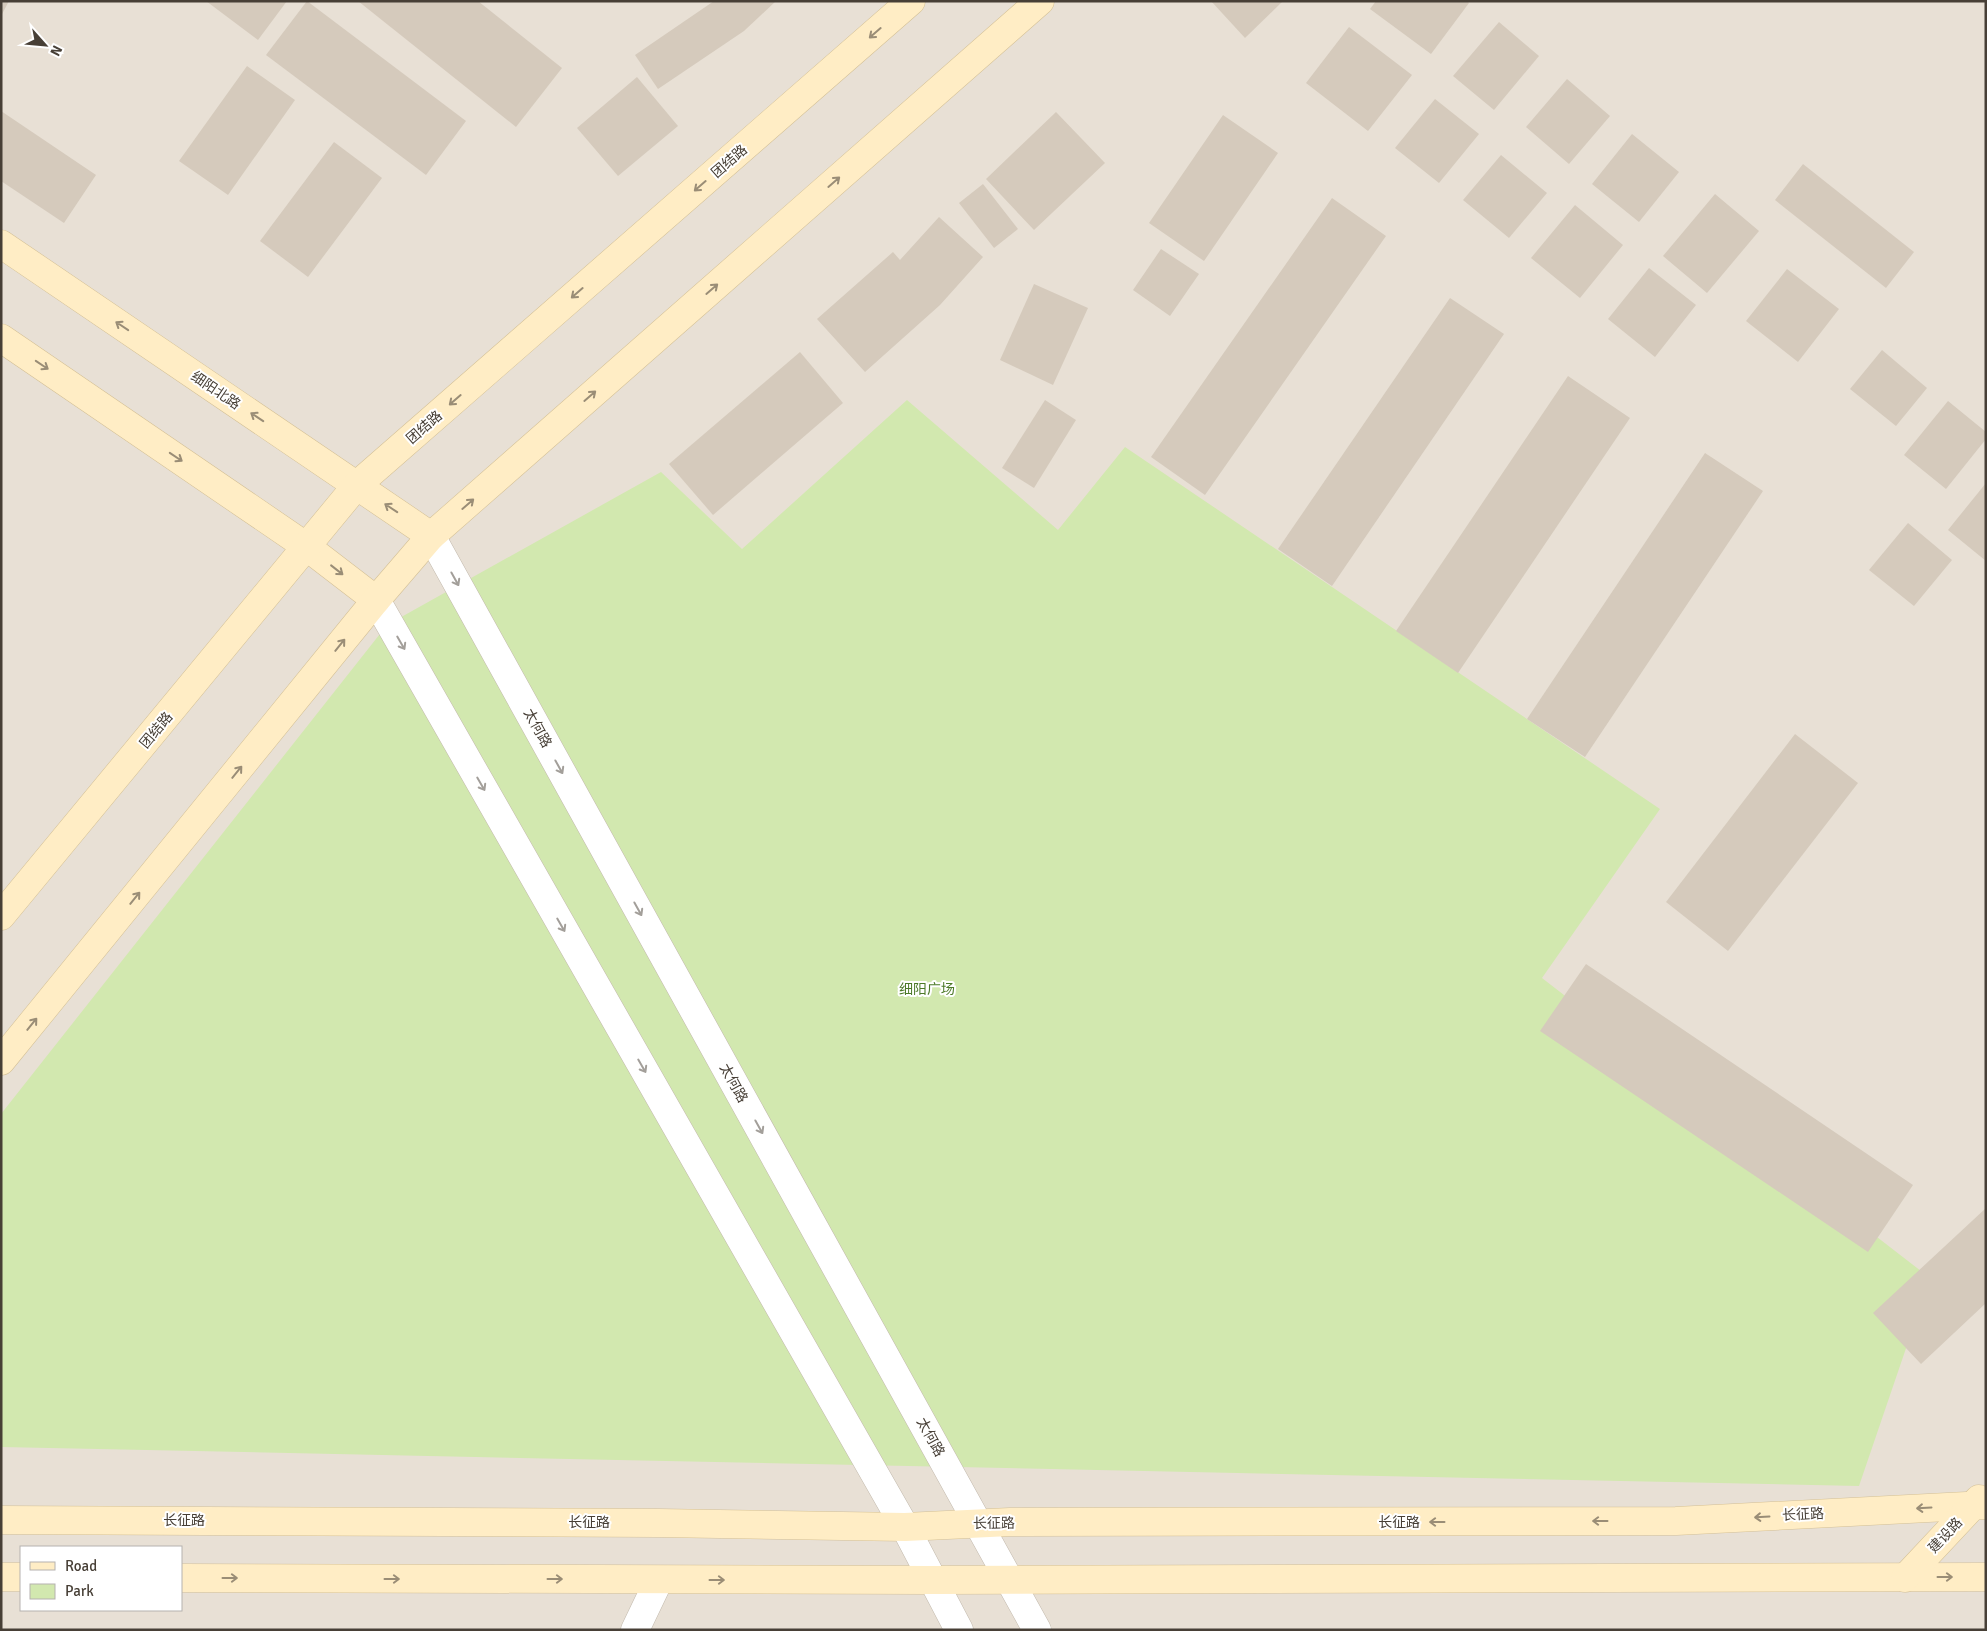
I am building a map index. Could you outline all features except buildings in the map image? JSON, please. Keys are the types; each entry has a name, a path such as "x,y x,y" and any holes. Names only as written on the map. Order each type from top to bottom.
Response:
{"main road":[{"name":"团结路","path":"1,916 357,485 911,1"},
{"path":"1,1062 376,600 431,536 1040,1"},
{"name":"细阳北路","path":"1,244 431,536"},
{"path":"1,338 307,547 376,600"},
{"name":"长征路","path":"1,1520 659,1522 905,1527 978,1522 1676,1521 1982,1501"},
{"name":"建设路","path":"1905,1578 1982,1501"},
{"path":"1,1577 20,1577"},
{"path":"182,1578 1010,1580 1986,1577"}],"street":[{"name":"太何路","path":"431,536 1037,1630"},
{"path":"376,600 905,1527 959,1630"},
{"path":"635,1630 659,1580"}],"shaded area":[{"path":"1,1 1986,1 1986,1630 1,1630"}],"green space":[{"name":"细阳广场","path":"907,400 1058,530 1125,447 1660,809 1542,978 1930,1278 1859,1486 1,1447 1,1114 387,625 661,472 742,549"}]}
